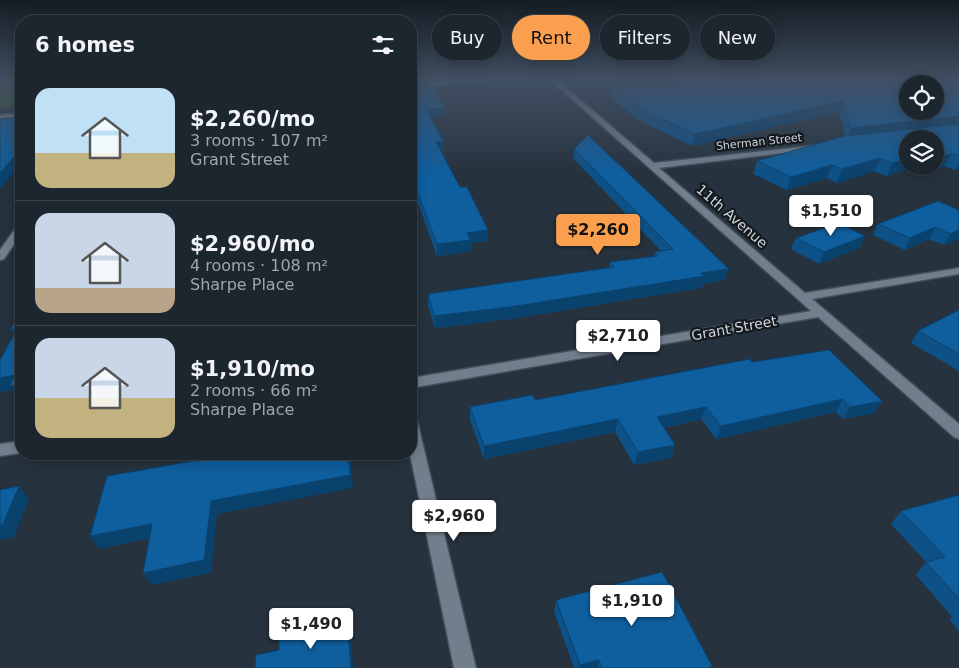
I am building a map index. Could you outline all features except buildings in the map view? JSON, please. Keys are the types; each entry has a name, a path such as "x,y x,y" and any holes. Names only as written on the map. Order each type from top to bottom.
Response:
{"street":[{"name":"11th Avenue","path":"587,110 959,433"},
{"path":"0,117 15,116"},
{"name":"Sherman Street","path":"652,166 822,147"},
{"path":"0,257 15,236"},
{"path":"802,297 959,270"},
{"name":"Grant Street","path":"417,381 820,313"},
{"path":"0,450 15,448"},
{"path":"417,451 465,668"}]}
